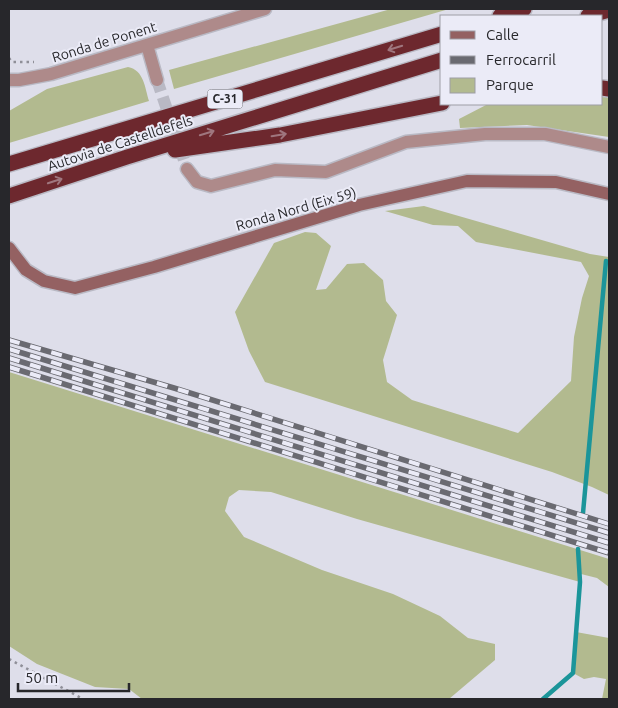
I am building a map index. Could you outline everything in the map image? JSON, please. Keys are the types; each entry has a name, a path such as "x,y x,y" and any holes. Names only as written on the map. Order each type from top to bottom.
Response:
{"highway":[{"path":"503,15 524,9"},
{"path":"592,15 609,10"},
{"name":"Autovia de Castelldefels","path":"9,164 440,35"},
{"name":"Autovia de Castelldefels","path":"9,196 127,157 440,61"},
{"path":"127,157 280,135 440,103"}],"main road":[{"name":"Ronda Nord (Eix 59)","path":"9,248 26,270 44,281 75,288 154,267 359,205 467,181 556,182 609,194"}],"street":[{"name":"Ronda de Ponent","path":"9,80 51,74 265,9"},
{"path":"147,45 156,80"},
{"path":"186,169 197,182 211,186 275,170 326,172 406,142 485,134 545,134 609,147"}],"path":[{"path":"9,658 83,699"}],"green space":[{"path":"391,9 449,9 174,89 169,70"},
{"path":"128,67 141,76 149,101 9,143 9,111 47,89"},
{"path":"603,97 609,97 609,137 527,125 460,128 459,119 486,105 603,105"},
{"path":"424,206 590,254 609,257 609,495 552,472 265,382 249,351 235,312 274,243 305,232 316,233 331,246 316,290 326,289 347,264 364,263 383,280 386,301 397,315 383,360 387,382 412,400 518,433 571,381 574,337 582,298 589,276 581,262 476,242 458,226 433,225 385,211"},
{"path":"9,372 609,559 609,587 597,578 581,574 580,582 357,519 271,492 239,490 229,497 225,511 244,537 322,570 393,594 440,616 468,638 495,644 495,660 449,699 142,699 129,689 95,687 37,664 9,646"},
{"path":"576,632 609,638 609,699 602,699 606,679 594,677 584,679 573,673"}],"waterway":[{"path":"583,513 606,261"},
{"path":"543,699 573,673 580,582 578,549"}],"tunnel":[{"path":"157,80 187,169"}],"railway":[{"path":"9,340 174,388 609,524"},
{"path":"9,349 609,533"},
{"path":"9,358 609,543"},
{"path":"9,367 609,553"}]}
